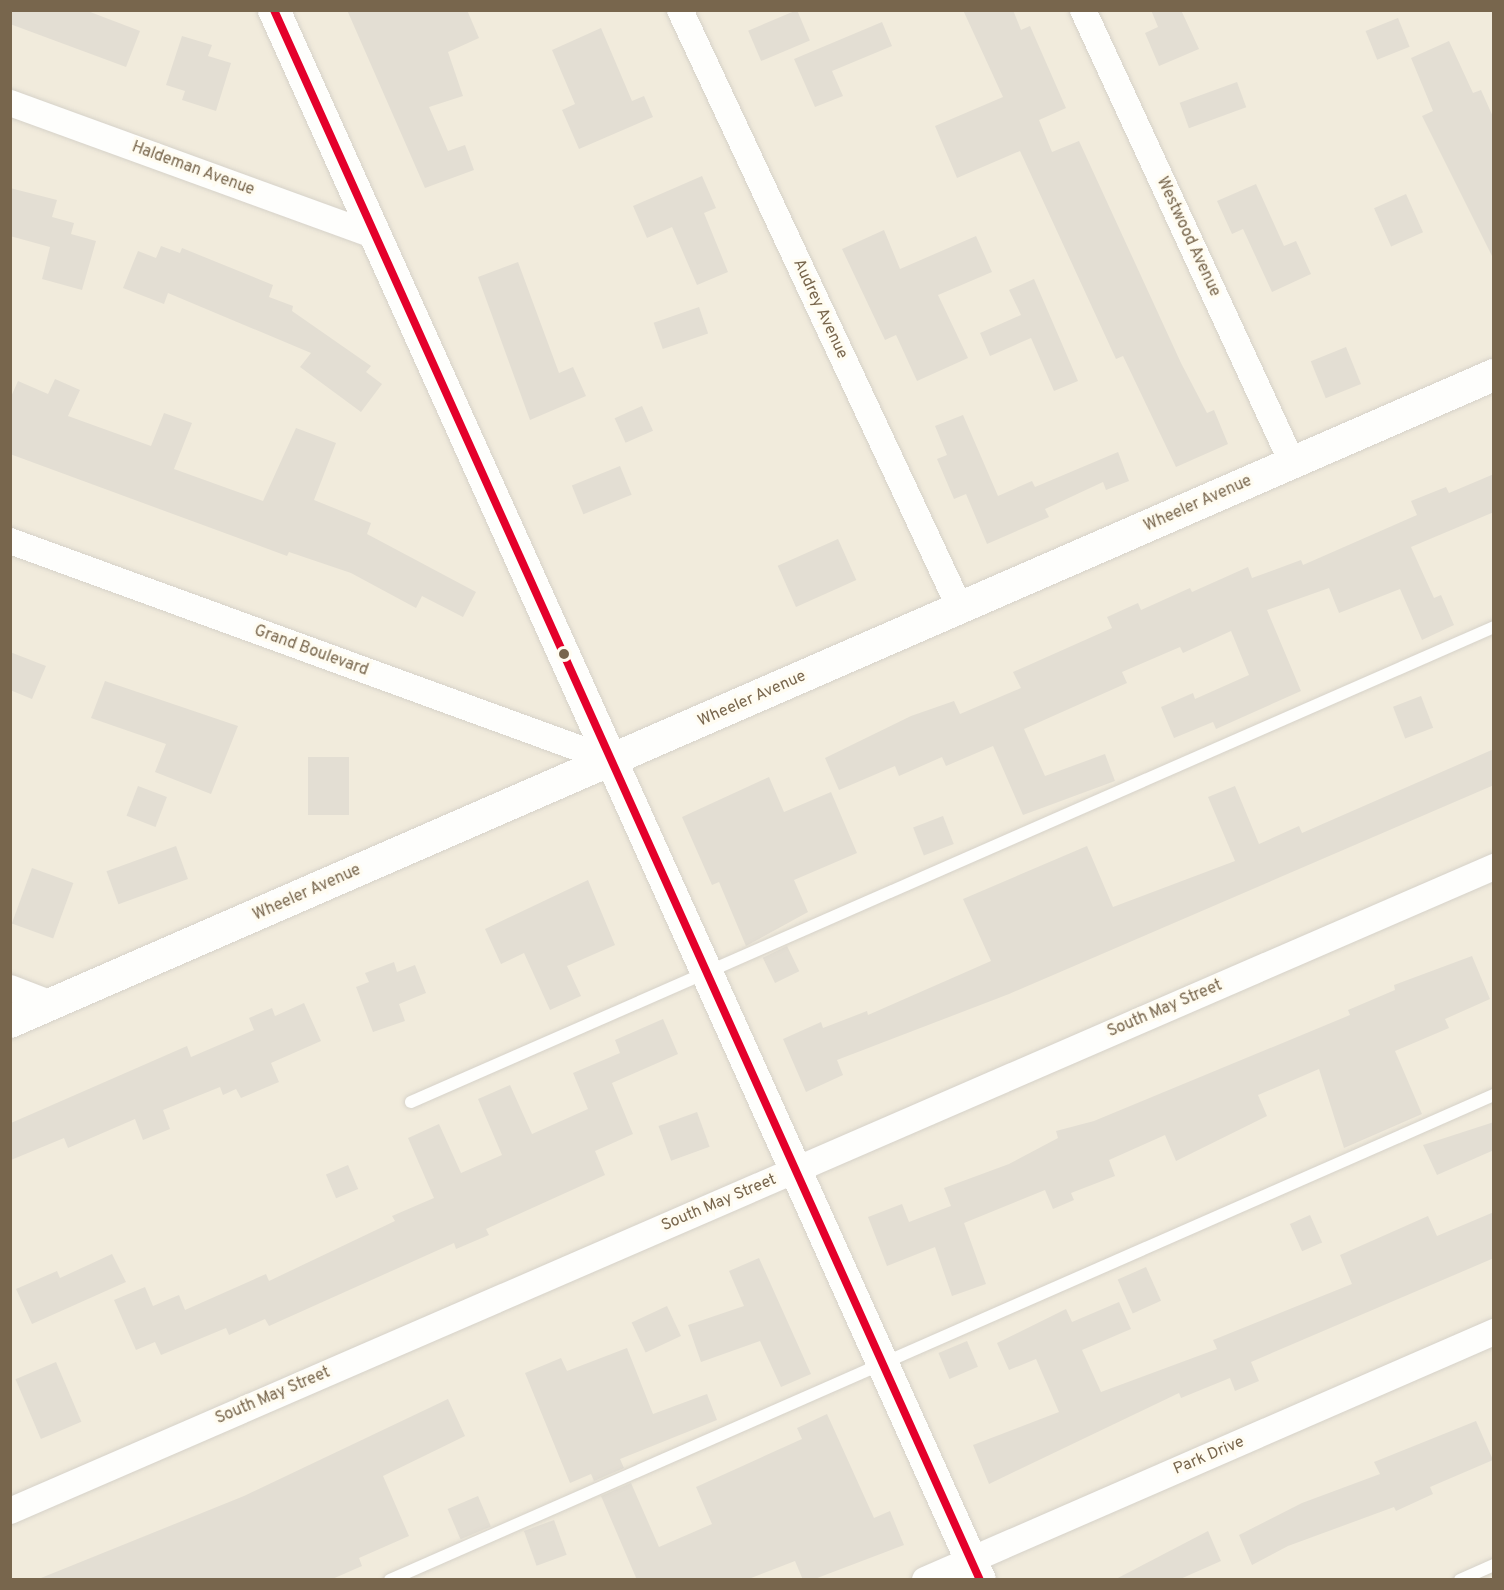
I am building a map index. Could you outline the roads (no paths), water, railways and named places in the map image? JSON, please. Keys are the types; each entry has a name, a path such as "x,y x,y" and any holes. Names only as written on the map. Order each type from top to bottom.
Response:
{"street":[{"path":"274,10 976,1569"},
{"name":"Audrey Avenue","path":"680,10 960,608"},
{"name":"Westwood Avenue","path":"1083,10 1292,463"},
{"name":"Haldeman Avenue","path":"10,103 375,236"},
{"name":"Wheeler Avenue","path":"10,1022 1494,375"},
{"name":"Grand Boulevard","path":"10,541 611,760"},
{"name":"South May Street","path":"10,1510 1494,867"},
{"path":"10,988 52,1004"},
{"name":"Park Drive","path":"925,1580 976,1569 1494,1332"}],"lane":[{"path":"411,1102 1494,627"},
{"path":"390,1580 1494,1095"},
{"path":"1460,1580 1494,1565"}]}
